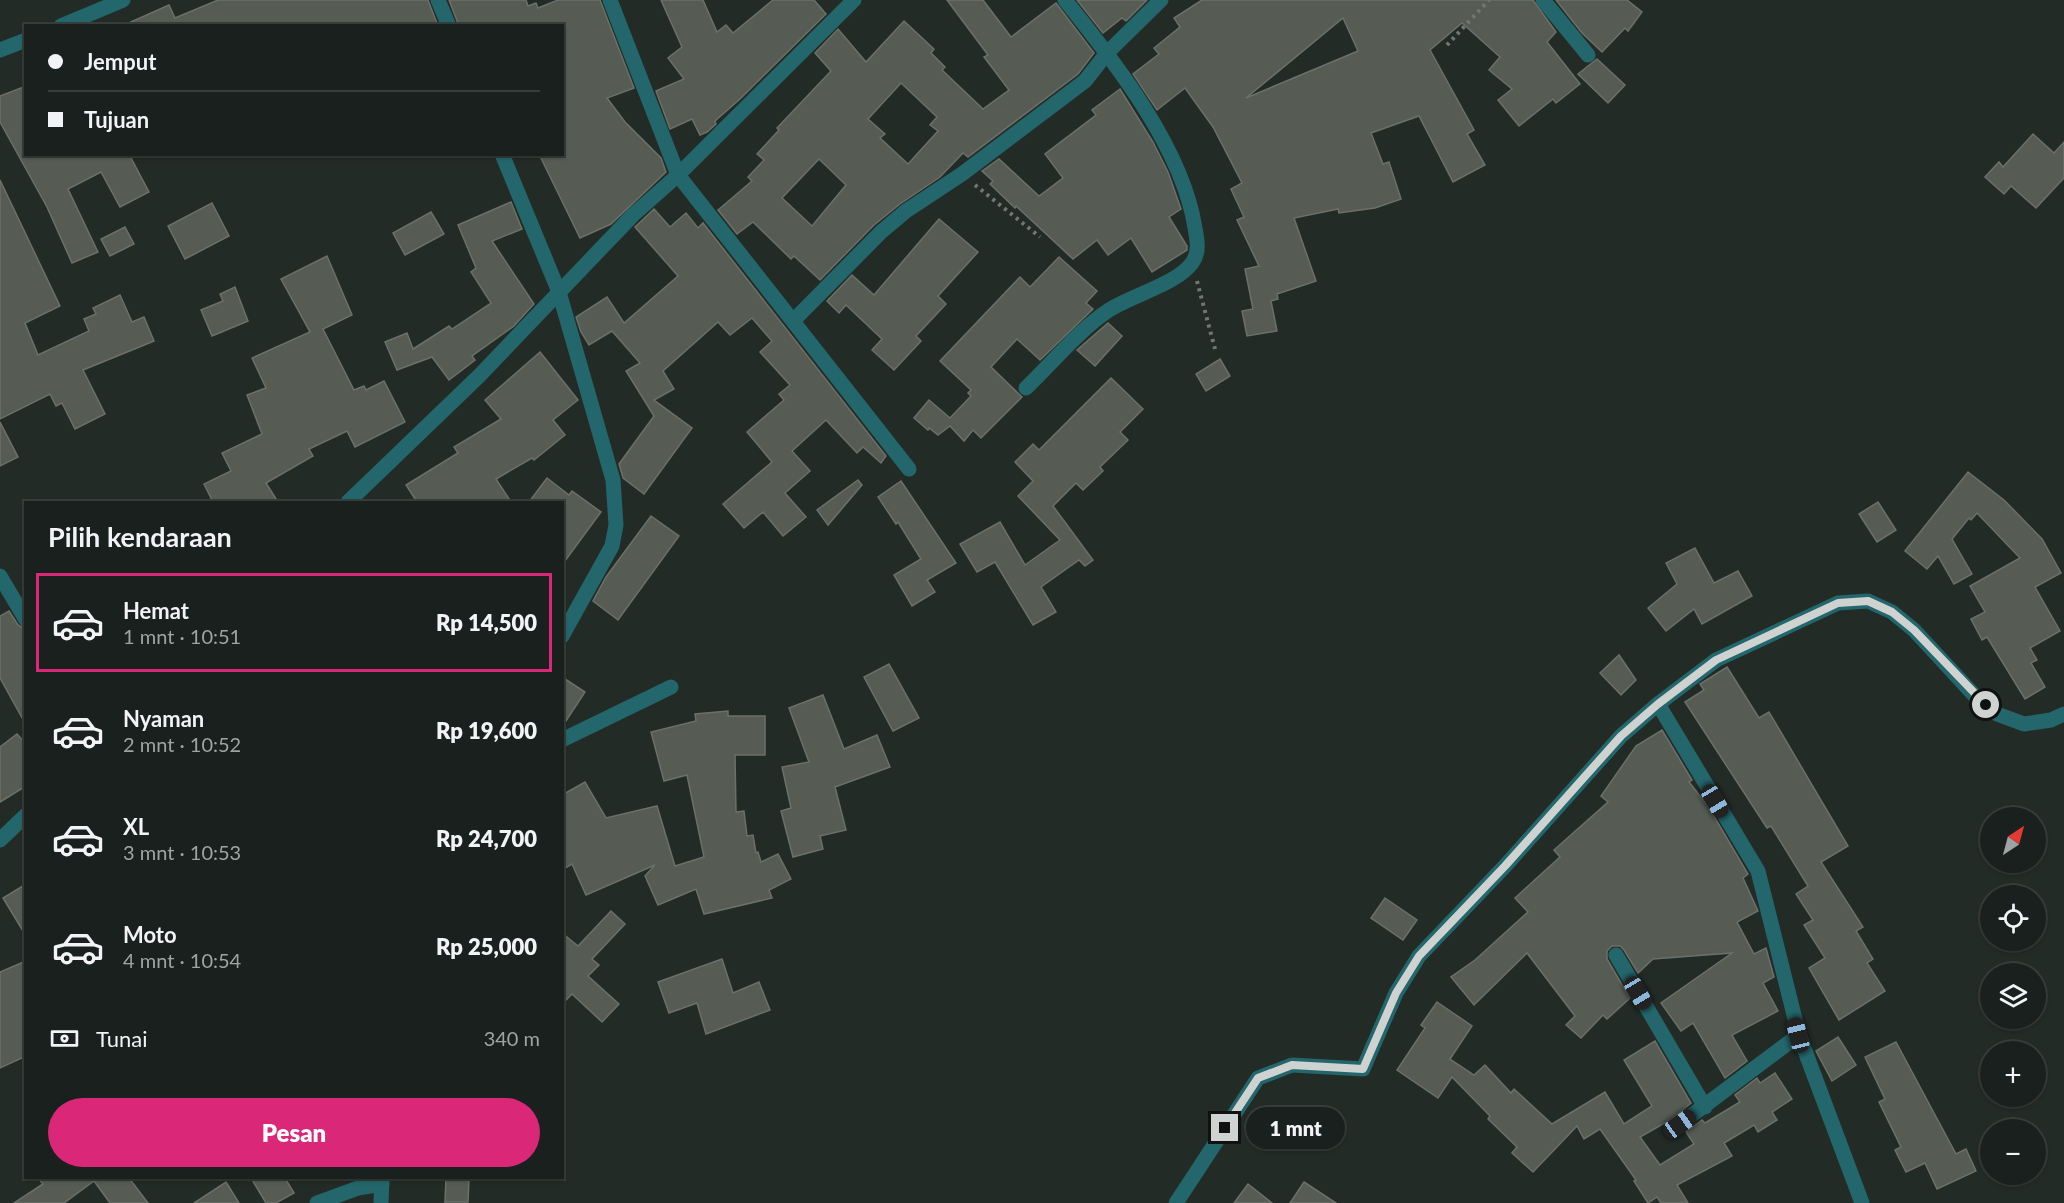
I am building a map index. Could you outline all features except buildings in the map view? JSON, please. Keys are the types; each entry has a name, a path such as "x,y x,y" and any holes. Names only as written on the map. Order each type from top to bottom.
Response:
{"street":[{"path":"66,24 123,0"},
{"path":"438,0 448,24"},
{"path":"610,0 678,176 794,320 909,469"},
{"path":"349,501 479,376 633,215 678,176 854,0"},
{"path":"1026,388 1107,311 1177,276 1192,264 1198,250 1188,191 1174,159 1107,53 1065,0"},
{"path":"794,320 881,232 1085,81 1107,53 1161,0"},
{"path":"1543,0 1588,56"},
{"path":"0,50 24,41"},
{"path":"503,156 559,292 613,480 616,525 612,546 564,632"},
{"path":"0,576 24,617"},
{"path":"1176,1203 1258,1078 1292,1065 1363,1069 1396,993 1419,956 1505,866 1621,736 1658,704 1716,660 1838,603 1868,601 1892,612 1914,630 1976,696 1997,714 2024,724 2050,720 2064,714"},
{"path":"564,739 671,687"},
{"path":"1658,704 1758,872 1798,1035 1862,1203"},
{"path":"0,840 24,817"},
{"path":"1616,955 1705,1107"},
{"path":"1680,1124 1798,1035"},
{"path":"317,1203 382,1180 381,1203"}],"path":[{"path":"1447,45 1489,0"},
{"path":"962,174 1040,237"},
{"path":"1192,264 1215,349"}],"route":[{"path":"1225,1128 1258,1078 1292,1065 1363,1069 1396,993 1419,956 1505,866 1621,736 1658,704 1716,660 1838,603 1868,601 1892,612 1914,630 1986,705"}]}
